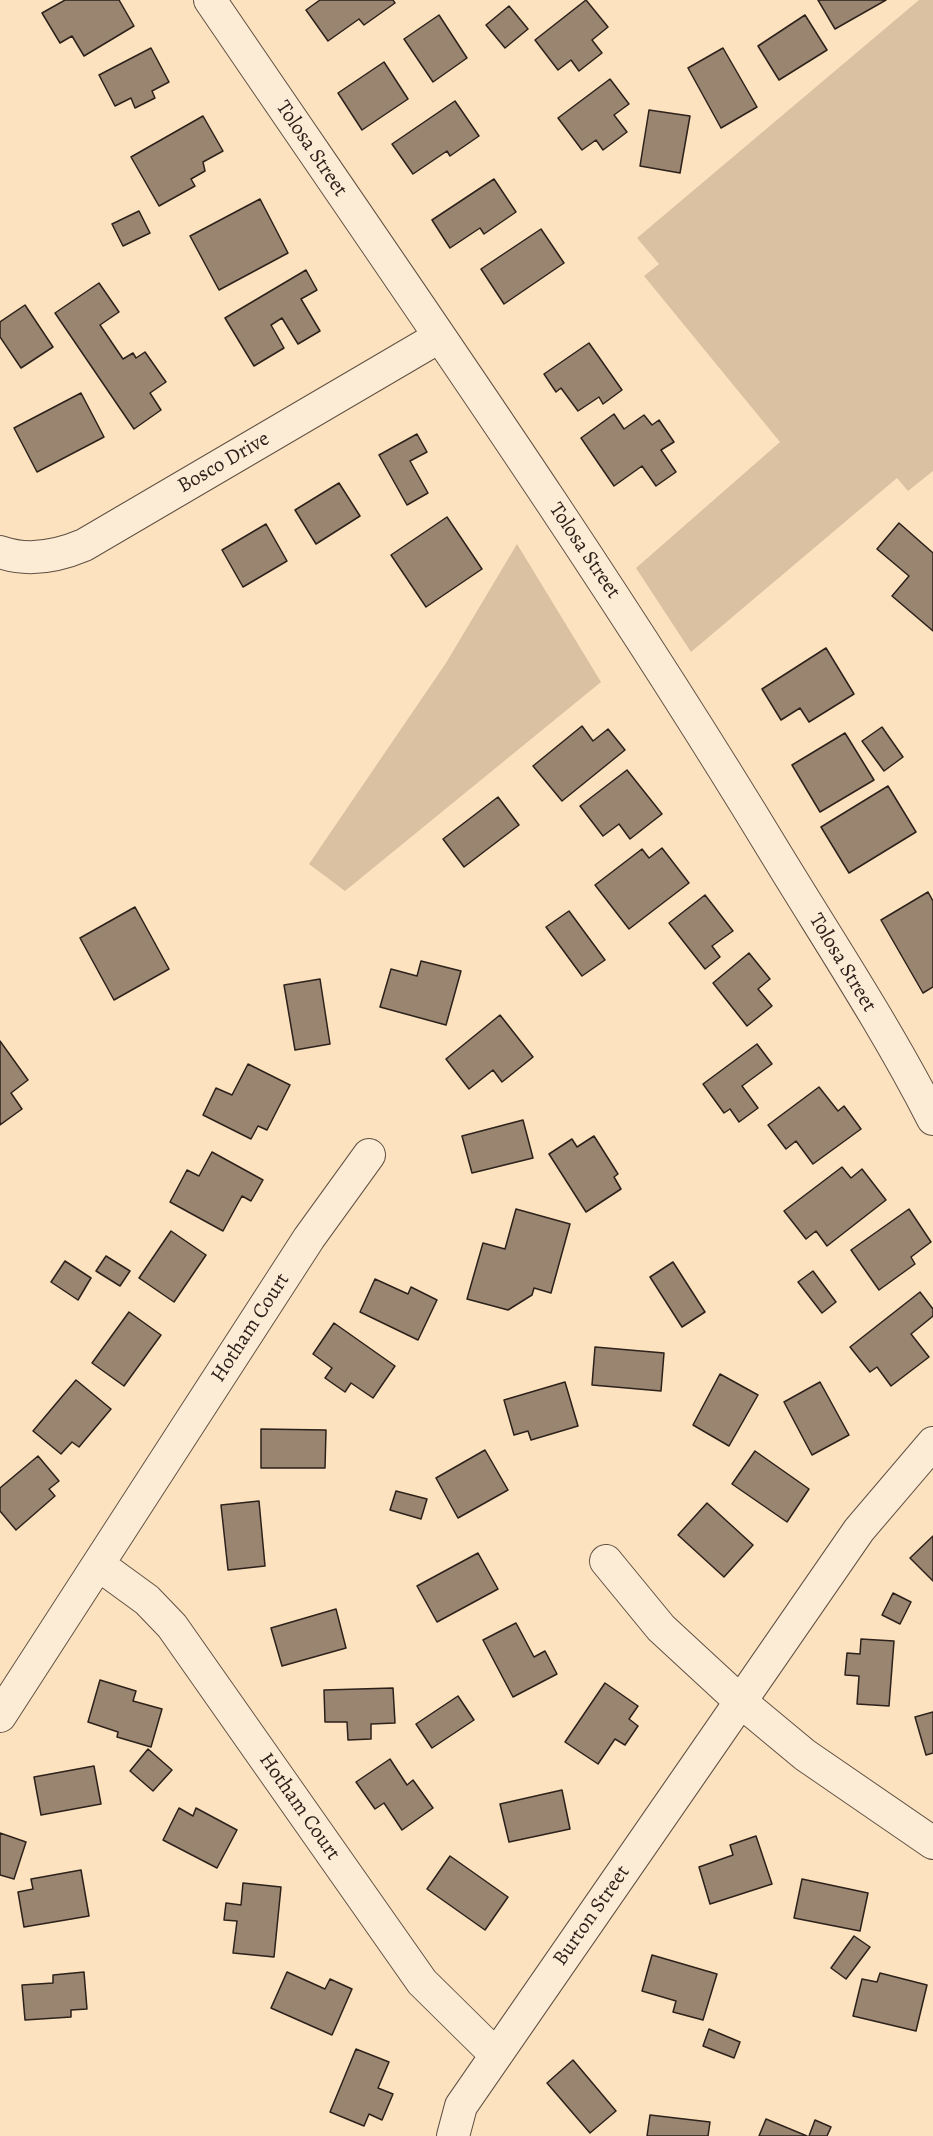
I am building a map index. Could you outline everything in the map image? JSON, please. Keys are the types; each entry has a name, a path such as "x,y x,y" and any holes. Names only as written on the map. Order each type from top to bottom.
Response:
{"street":[{"name":"Tolosa Street","path":"210,0 603,579 683,704 882,1029 933,1119"},
{"name":"Bosco Drive","path":"0,552 10,556 38,557 62,554 84,545 439,337"},
{"name":"Hotham Court","path":"0,1716 309,1238 369,1155"},
{"name":"Burton Street","path":"453,2136 461,2106 740,1701 859,1530 933,1443"},
{"path":"606,1561 661,1628 740,1701 806,1755 933,1843"},
{"name":"Hotham Court","path":"99,1565 147,1599 172,1626 422,1982 496,2055"}],"shaded area":[{"path":"919,0 933,0 933,471 908,491 897,478 691,652 636,568 780,442 644,276 659,264 637,238"},
{"path":"517,544 601,682 345,891 309,864 446,663"}],"building":[{"path":"65,0 119,0 134,26 84,56 72,36 60,43 42,13"},
{"path":"320,0 393,0 395,3 364,25 359,19 328,41 306,10"},
{"path":"586,0 608,27 592,40 602,53 579,71 571,60 558,70 535,40"},
{"path":"818,0 886,0 835,29"},
{"path":"509,6 528,29 505,48 486,25"},
{"path":"439,15 467,58 433,82 404,39"},
{"path":"805,15 827,50 779,80 758,46"},
{"path":"151,48 169,82 152,91 155,98 135,108 131,98 115,106 99,75"},
{"path":"723,48 757,107 721,128 688,68"},
{"path":"384,62 408,99 362,130 338,93"},
{"path":"610,79 629,104 614,115 627,132 603,150 596,140 582,150 558,118"},
{"path":"455,101 479,136 450,156 447,151 413,174 392,144"},
{"path":"649,110 690,116 680,173 640,166"},
{"path":"203,116 223,151 203,162 205,171 191,179 195,186 159,206 131,157"},
{"path":"494,179 516,212 484,234 480,228 450,248 432,220"},
{"path":"260,199 288,253 219,290 190,236"},
{"path":"139,211 150,233 123,246 112,224"},
{"path":"541,229 564,263 504,304 481,269"},
{"path":"306,270 317,290 301,299 320,331 298,344 282,318 271,325 284,348 254,366 225,318"},
{"path":"99,283 119,312 100,325 123,359 133,353 136,358 145,352 166,382 150,393 161,410 134,429 55,313"},
{"path":"25,305 53,347 21,368 0,337 0,322"},
{"path":"589,343 622,390 603,404 599,397 578,411 561,388 556,392 544,374"},
{"path":"81,393 104,437 37,472 14,428"},
{"path":"614,414 624,429 644,415 652,425 659,420 674,442 661,450 676,472 656,486 642,466 614,486 581,438"},
{"path":"417,434 427,452 410,461 428,493 407,505 379,455"},
{"path":"339,483 360,516 316,544 295,510"},
{"path":"447,517 482,569 426,607 391,555"},
{"path":"899,523 933,553 933,631 892,596 909,576 877,549"},
{"path":"266,524 287,561 243,587 222,550"},
{"path":"826,648 854,694 809,722 800,708 781,720 762,689"},
{"path":"582,726 593,741 608,729 625,750 562,801 533,766"},
{"path":"882,727 903,757 884,771 862,741"},
{"path":"845,733 874,780 820,812 792,765"},
{"path":"627,770 662,814 630,839 619,824 603,836 580,806"},
{"path":"888,786 916,832 849,873 821,827"},
{"path":"498,797 519,825 464,867 443,839"},
{"path":"662,848 689,883 629,929 595,885 642,849 649,858"},
{"path":"928,892 933,901 933,987 923,993 881,920"},
{"path":"705,895 733,931 712,946 720,957 705,969 669,923"},
{"path":"135,907 169,969 114,1000 80,938"},
{"path":"569,911 605,960 582,976 546,927"},
{"path":"749,953 770,979 758,989 772,1006 747,1026 713,983"},
{"path":"421,961 461,971 446,1025 380,1007 391,969 417,976"},
{"path":"320,979 330,1044 295,1050 284,985"},
{"path":"500,1015 533,1057 502,1082 493,1070 469,1089 446,1059"},
{"path":"0,1041 28,1080 11,1093 22,1109 0,1125"},
{"path":"757,1044 772,1064 742,1086 758,1108 739,1122 730,1109 724,1113 703,1084"},
{"path":"248,1064 290,1085 267,1130 258,1126 251,1139 203,1115 216,1088 232,1095"},
{"path":"819,1087 838,1111 844,1106 861,1129 813,1164 796,1141 786,1149 768,1125"},
{"path":"523,1120 533,1158 472,1173 462,1136"},
{"path":"594,1136 618,1174 614,1177 621,1189 586,1212 549,1154 572,1139 577,1147"},
{"path":"212,1152 263,1180 251,1201 242,1196 223,1231 170,1202 187,1170 199,1176"},
{"path":"842,1167 851,1178 862,1169 886,1200 827,1246 816,1231 806,1239 784,1211"},
{"path":"516,1209 570,1224 551,1293 534,1288 532,1295 508,1310 467,1299 483,1243 505,1249"},
{"path":"909,1209 931,1242 911,1257 915,1264 879,1290 851,1250"},
{"path":"171,1231 206,1255 174,1302 139,1278"},
{"path":"106,1256 130,1271 120,1286 96,1271"},
{"path":"65,1261 91,1278 78,1300 51,1282"},
{"path":"673,1262 705,1312 682,1327 650,1277"},
{"path":"813,1271 836,1302 822,1313 798,1282"},
{"path":"375,1279 408,1294 411,1287 437,1300 418,1340 360,1312"},
{"path":"920,1292 933,1309 933,1316 911,1334 929,1357 891,1386 877,1367 870,1372 850,1347"},
{"path":"129,1312 161,1335 124,1386 92,1363"},
{"path":"334,1323 395,1366 373,1398 351,1383 345,1392 325,1378 332,1368 313,1354"},
{"path":"595,1347 664,1353 661,1391 592,1385"},
{"path":"720,1374 758,1395 729,1446 693,1425"},
{"path":"76,1380 111,1409 79,1447 72,1442 61,1454 33,1431"},
{"path":"565,1382 578,1426 531,1440 528,1431 514,1435 504,1400"},
{"path":"820,1382 849,1435 812,1455 784,1402"},
{"path":"261,1429 326,1430 325,1468 261,1468"},
{"path":"485,1450 508,1490 458,1518 436,1478"},
{"path":"755,1451 809,1489 787,1522 732,1484"},
{"path":"38,1456 59,1481 49,1489 55,1496 16,1530 0,1511 0,1488"},
{"path":"396,1491 427,1499 421,1519 390,1510"},
{"path":"259,1501 265,1566 228,1570 221,1505"},
{"path":"707,1503 753,1545 724,1577 678,1535"},
{"path":"933,1536 933,1581 910,1558"},
{"path":"478,1553 498,1589 437,1622 417,1586"},
{"path":"893,1593 911,1602 900,1624 882,1615"},
{"path":"336,1609 346,1648 282,1666 271,1628"},
{"path":"516,1623 534,1657 545,1651 557,1674 513,1697 483,1640"},
{"path":"861,1639 894,1641 889,1706 857,1704 859,1676 845,1675 847,1653 860,1654"},
{"path":"100,1680 136,1691 133,1701 162,1709 151,1747 117,1737 118,1732 88,1722"},
{"path":"605,1683 638,1706 629,1719 638,1726 625,1745 615,1739 598,1764 565,1742"},
{"path":"393,1688 395,1723 371,1724 371,1739 348,1740 347,1722 325,1722 324,1690"},
{"path":"458,1696 474,1720 432,1748 416,1724"},
{"path":"933,1712 933,1753 926,1755 915,1717"},
{"path":"148,1749 172,1770 153,1791 130,1771"},
{"path":"390,1759 407,1785 413,1780 433,1808 402,1830 384,1803 375,1809 356,1782"},
{"path":"94,1766 101,1804 41,1815 34,1777"},
{"path":"562,1790 570,1829 509,1842 500,1804"},
{"path":"179,1808 193,1816 196,1808 237,1830 217,1868 163,1840"},
{"path":"0,1833 26,1842 14,1879 0,1875"},
{"path":"756,1836 772,1884 710,1904 699,1867 733,1855 730,1845"},
{"path":"450,1856 508,1897 485,1930 427,1889"},
{"path":"81,1870 89,1916 24,1927 18,1892 33,1889 31,1879"},
{"path":"802,1879 868,1893 860,1931 794,1918"},
{"path":"243,1883 281,1887 274,1957 233,1953 237,1921 224,1920 226,1903 241,1905"},
{"path":"854,1936 870,1947 846,1979 831,1968"},
{"path":"652,1955 717,1974 703,2020 673,2012 676,2001 642,1991"},
{"path":"84,1972 87,2009 71,2010 71,2017 25,2020 22,1985 53,1983 53,1975"},
{"path":"287,1972 325,1989 330,1979 352,1989 332,2035 271,2008"},
{"path":"880,1973 927,1985 916,2031 853,2016 862,1979 877,1982"},
{"path":"709,2029 740,2042 734,2058 703,2046"},
{"path":"356,2049 389,2062 378,2088 393,2094 382,2120 369,2114 364,2126 330,2112"},
{"path":"573,2060 616,2111 590,2133 547,2083"},
{"path":"650,2115 710,2122 708,2136 647,2136"},
{"path":"766,2119 807,2136 759,2136"},
{"path":"815,2120 831,2127 827,2136 809,2136"}]}
